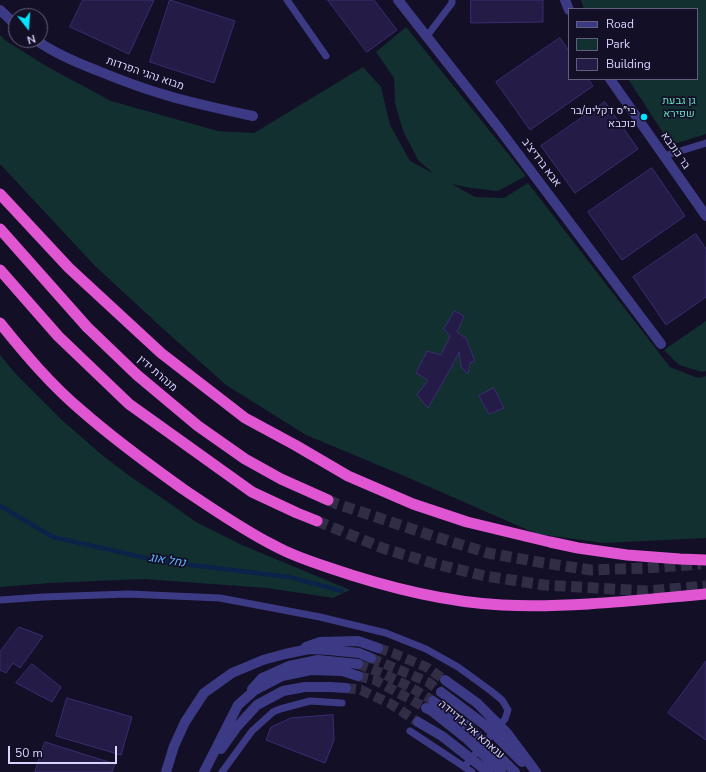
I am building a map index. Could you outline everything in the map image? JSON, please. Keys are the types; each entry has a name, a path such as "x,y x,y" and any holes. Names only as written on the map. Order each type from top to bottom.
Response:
{"highway":[{"path":"0,194 69,268 161,354 245,418 348,476 413,504 467,522 550,542 578,548 627,555 706,560"},
{"name":"מנהרת ידין","path":"0,229 86,327 137,375 198,426 251,462 282,479 328,500"},
{"path":"0,270 58,336 129,404 252,492 317,521"},
{"path":"0,323 27,356 55,386 81,410 154,469 234,523 276,547 313,562 350,575 434,596 470,602 552,605 598,604 706,594"}],"street":[{"name":"אבא ברדיצ'ב","path":"398,0 497,126 661,344"},
{"path":"0,10 8,18"},
{"name":"מבוא נהגי הפרדות","path":"48,48 71,60 168,96 253,116"},
{"name":"בר כוכבא","path":"611,80 706,216"},
{"path":"285,654 320,642 358,642 378,648"},
{"path":"166,772 174,746 186,722 204,693 232,673 263,660 309,649 359,653 371,658"},
{"path":"204,772 238,705 262,678 289,666 318,660 358,664"},
{"path":"238,705 255,690 282,676 311,670 342,671 358,676"},
{"name":"ענאתא אל-ג'דיידה","path":"445,680 477,703 496,730 532,772"},
{"path":"204,772 236,728 257,705 283,691 304,687 346,688"},
{"name":"ענאתא אל-ג'דיידה","path":"441,692 484,725 507,734 536,772"},
{"name":"ענאתא אל-ג'דיידה","path":"501,772 460,734 432,711 429,704 469,727 515,772"},
{"name":"ענאתא אל-ג'דיידה","path":"418,722 442,736 468,763 488,772"}],"lane":[{"path":"287,0 326,56"},
{"path":"427,36 452,3 452,0"},
{"path":"664,156 706,143"},
{"path":"0,600 43,596 128,594 220,598 386,633 426,649 452,663 502,700 508,710 505,719 468,763"},
{"path":"222,772 252,731 273,712 310,701 342,703"},
{"path":"410,731 468,763 472,772"}],"green space":[{"name":"גן גבעת שפירא","path":"581,0 706,0 706,134 671,145 629,80 698,80 698,8 584,8"},
{"path":"406,27 526,176 498,191 452,184 475,197 504,198 528,183 670,367 698,378 706,376 706,538 604,543 537,534 306,435 226,385 95,266 0,164 0,35 8,42 8,48 18,48 46,66 111,101 218,131 254,133 363,67 381,87 390,125 410,161 434,174 418,160 403,131 395,103 394,78 376,52"},
{"path":"706,321 706,371 702,372 679,365 664,350"},
{"path":"0,355 15,373 63,421 102,455 196,522 242,545 350,590 333,598 267,588 144,579 50,583 0,587"}],"building":[{"path":"83,0 154,0 129,54 70,27"},
{"path":"170,0 235,21 214,83 150,62"},
{"path":"328,0 374,0 397,30 367,52"},
{"path":"471,0 543,0 543,22 471,23"},
{"path":"560,38 568,50 568,80 589,80 593,86 530,130 496,82"},
{"path":"605,102 638,149 575,193 541,146"},
{"path":"652,168 685,216 622,260 588,212"},
{"path":"696,234 706,249 706,297 666,325 633,277"},
{"path":"455,311 464,316 457,332 466,338 475,361 470,363 468,374 461,367 459,352 428,408 417,395 428,380 416,373 427,351 441,355 450,336 444,329"},
{"path":"494,388 504,408 489,414 479,396"},
{"path":"19,627 43,636 20,668 13,663 6,673 0,670 0,652"},
{"path":"706,661 706,740 668,713"},
{"path":"32,664 61,687 52,702 16,683"},
{"path":"67,698 132,717 121,755 56,736"},
{"path":"333,715 334,740 325,763 266,740 271,727 291,718"},
{"path":"45,742 115,764 112,772 35,772"}],"waterway":[{"name":"נחל אוג","path":"0,506 53,537 159,561 289,577 342,591"}],"tunnel":[{"path":"328,500 488,553 544,563 591,570 701,564"},
{"path":"317,521 385,549 432,563 485,576 544,585 647,591 706,586"},
{"path":"378,648 426,667 445,680"},
{"path":"371,658 428,682 441,692"},
{"path":"358,664 384,674 412,688 433,701"},
{"path":"358,676 375,680 426,708"},
{"path":"346,688 361,690 391,704 418,722"}],"place":[{"name":"בי״ס דקלים/בר כוכבא","path":"644,117"}]}
